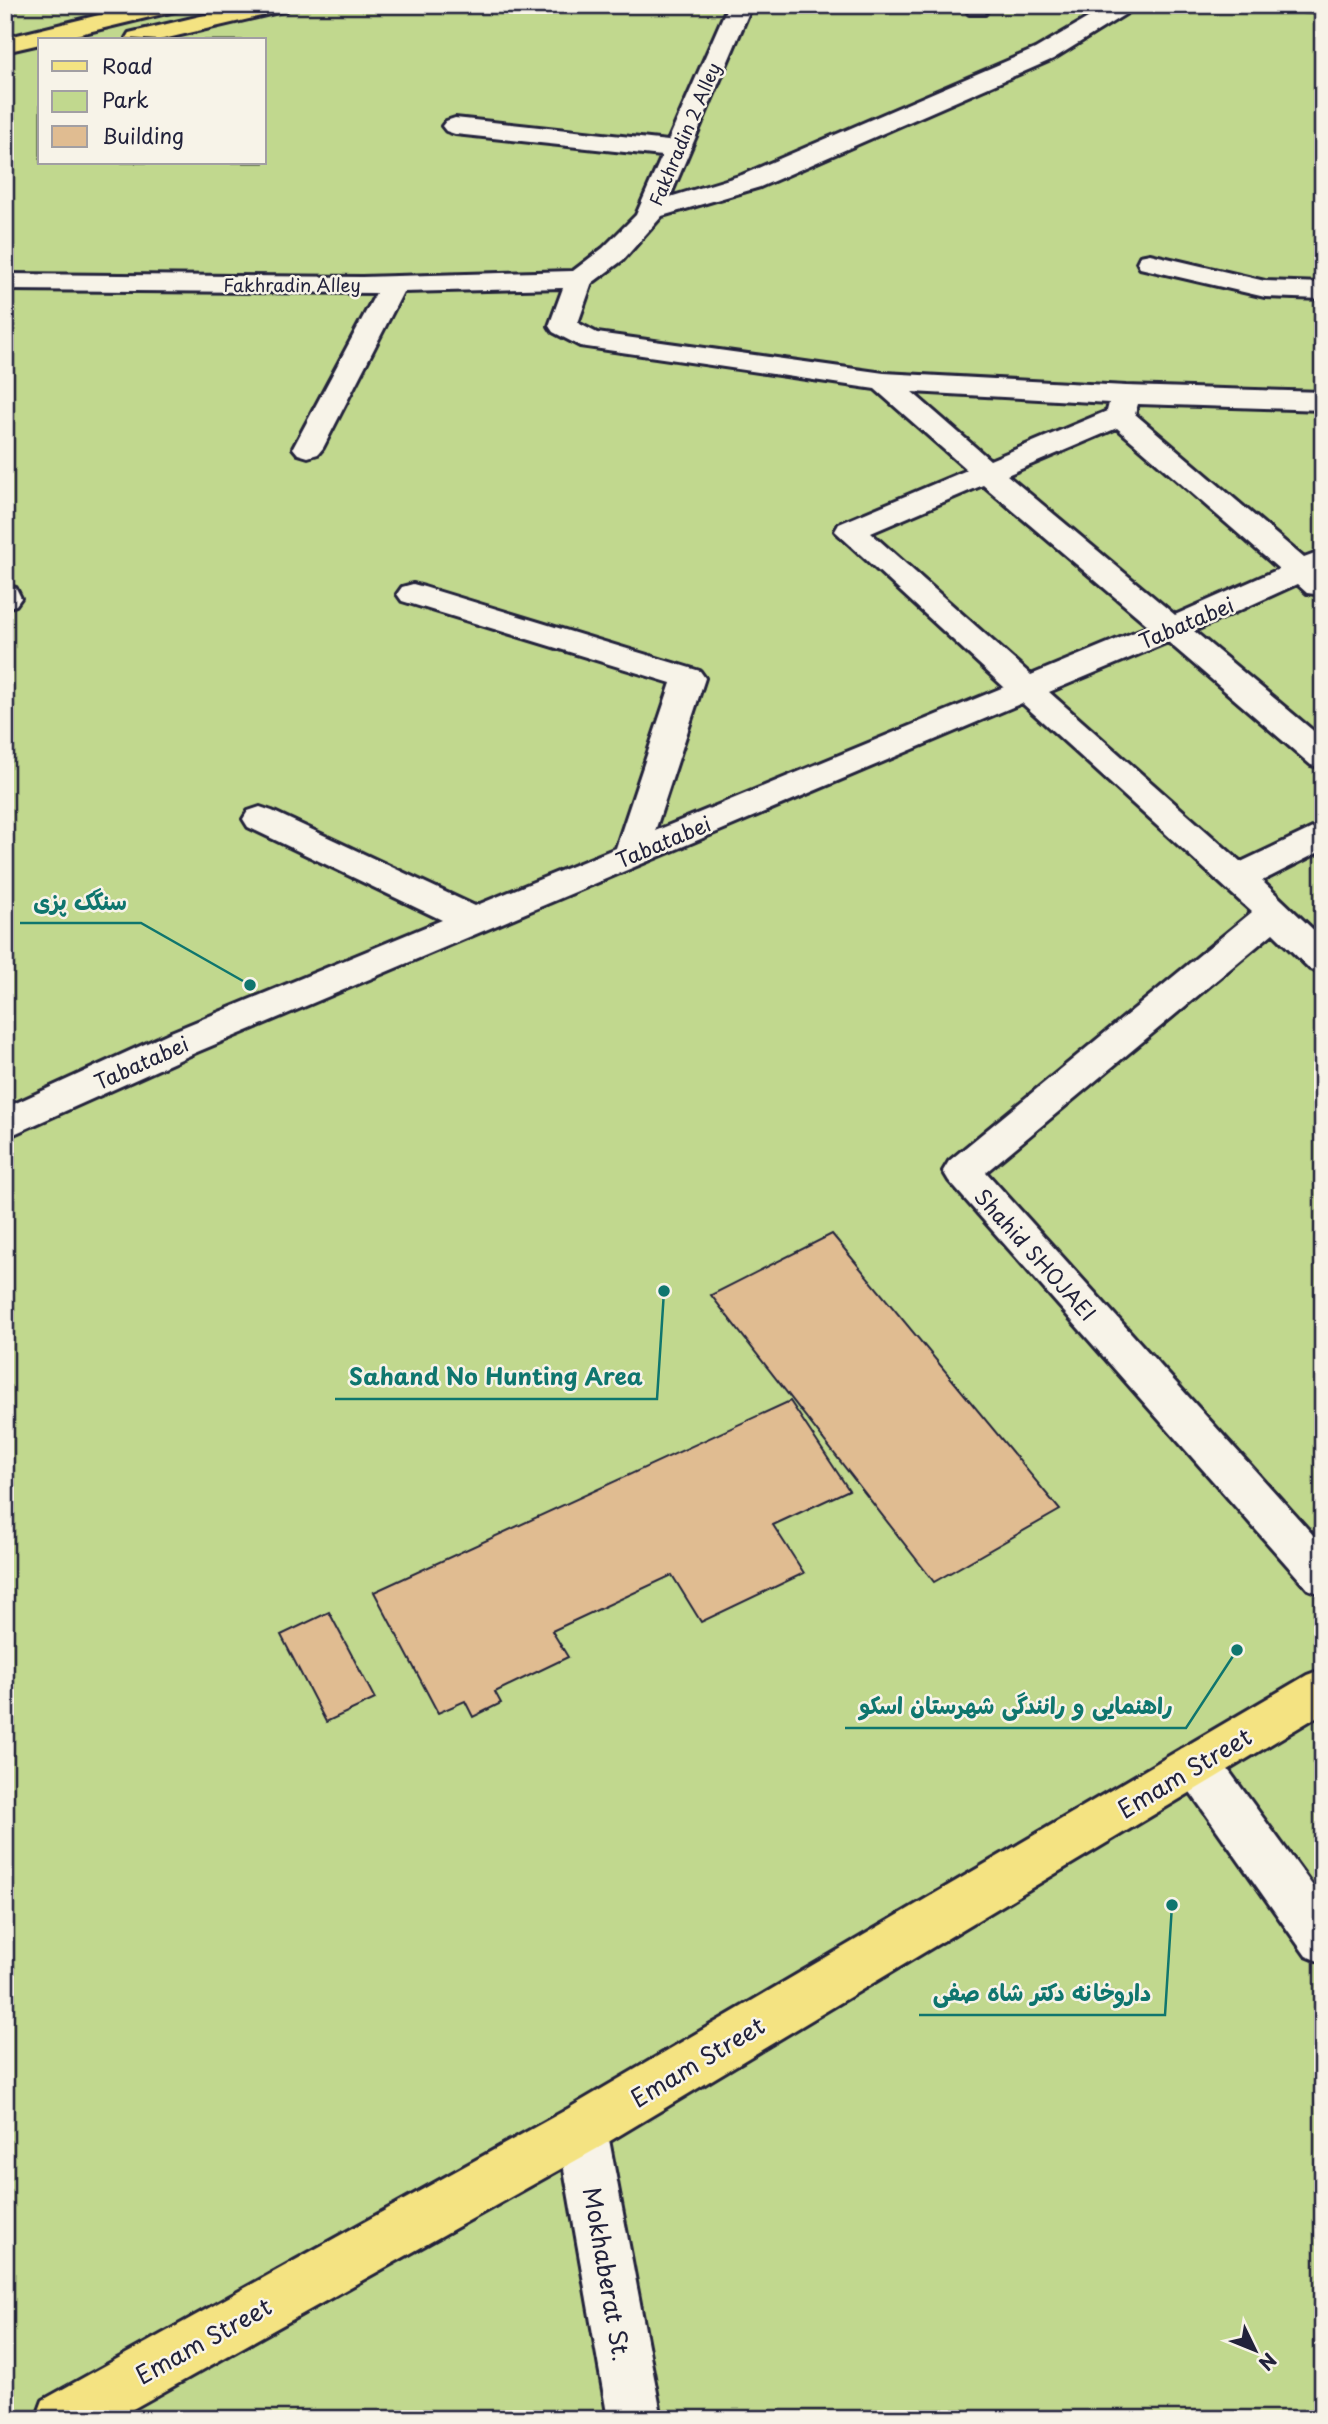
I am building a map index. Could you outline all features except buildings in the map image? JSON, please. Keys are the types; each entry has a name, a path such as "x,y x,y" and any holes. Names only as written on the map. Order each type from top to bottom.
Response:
{"main road":[{"path":"5,45 171,5"},
{"path":"138,38 279,5"},
{"name":"Emam Street","path":"62,2419 582,2129 1323,1689"}],"street":[{"name":"Fakhradin 2 Alley","path":"580,279 613,254 648,218 740,5"},
{"path":"650,211 751,181 1044,54 1128,5"},
{"path":"1297,5 1323,6"},
{"path":"455,126 677,150"},
{"path":"1150,262 1265,289 1323,291"},
{"path":"580,279 563,326 590,340 884,382 1123,406 1323,401"},
{"name":"Fakhradin Alley","path":"5,282 394,284 580,279"},
{"path":"308,448 394,284"},
{"path":"884,382 987,473 1323,757"},
{"path":"1123,406 987,473 850,531 1238,879 1323,960"},
{"path":"1123,406 1315,574"},
{"name":"Tabatabei","path":"5,1124 184,1042 1026,688 1315,574"},
{"path":"413,594 689,678 631,854"},
{"path":"260,819 474,920"},
{"path":"1238,879 1323,835"},
{"name":"Shahid SHOJAEI","path":"1274,913 962,1171 1323,1576"},
{"path":"1197,1764 1323,1940"},
{"name":"Mokhaberat St.","path":"582,2129 635,2419"}],"green space":[{"path":"5,5 1323,5 1323,2419 5,2419"}],"place":[{"name":"سنگک پزی","path":"250,985"},
{"name":"Sahand No Hunting Area","path":"664,1291"},
{"name":"راهنمایی و رانندگی شهرستان اسکو","path":"1237,1650"},
{"name":"داروخانه دکتر شاه صفی","path":"1172,1905"}]}
